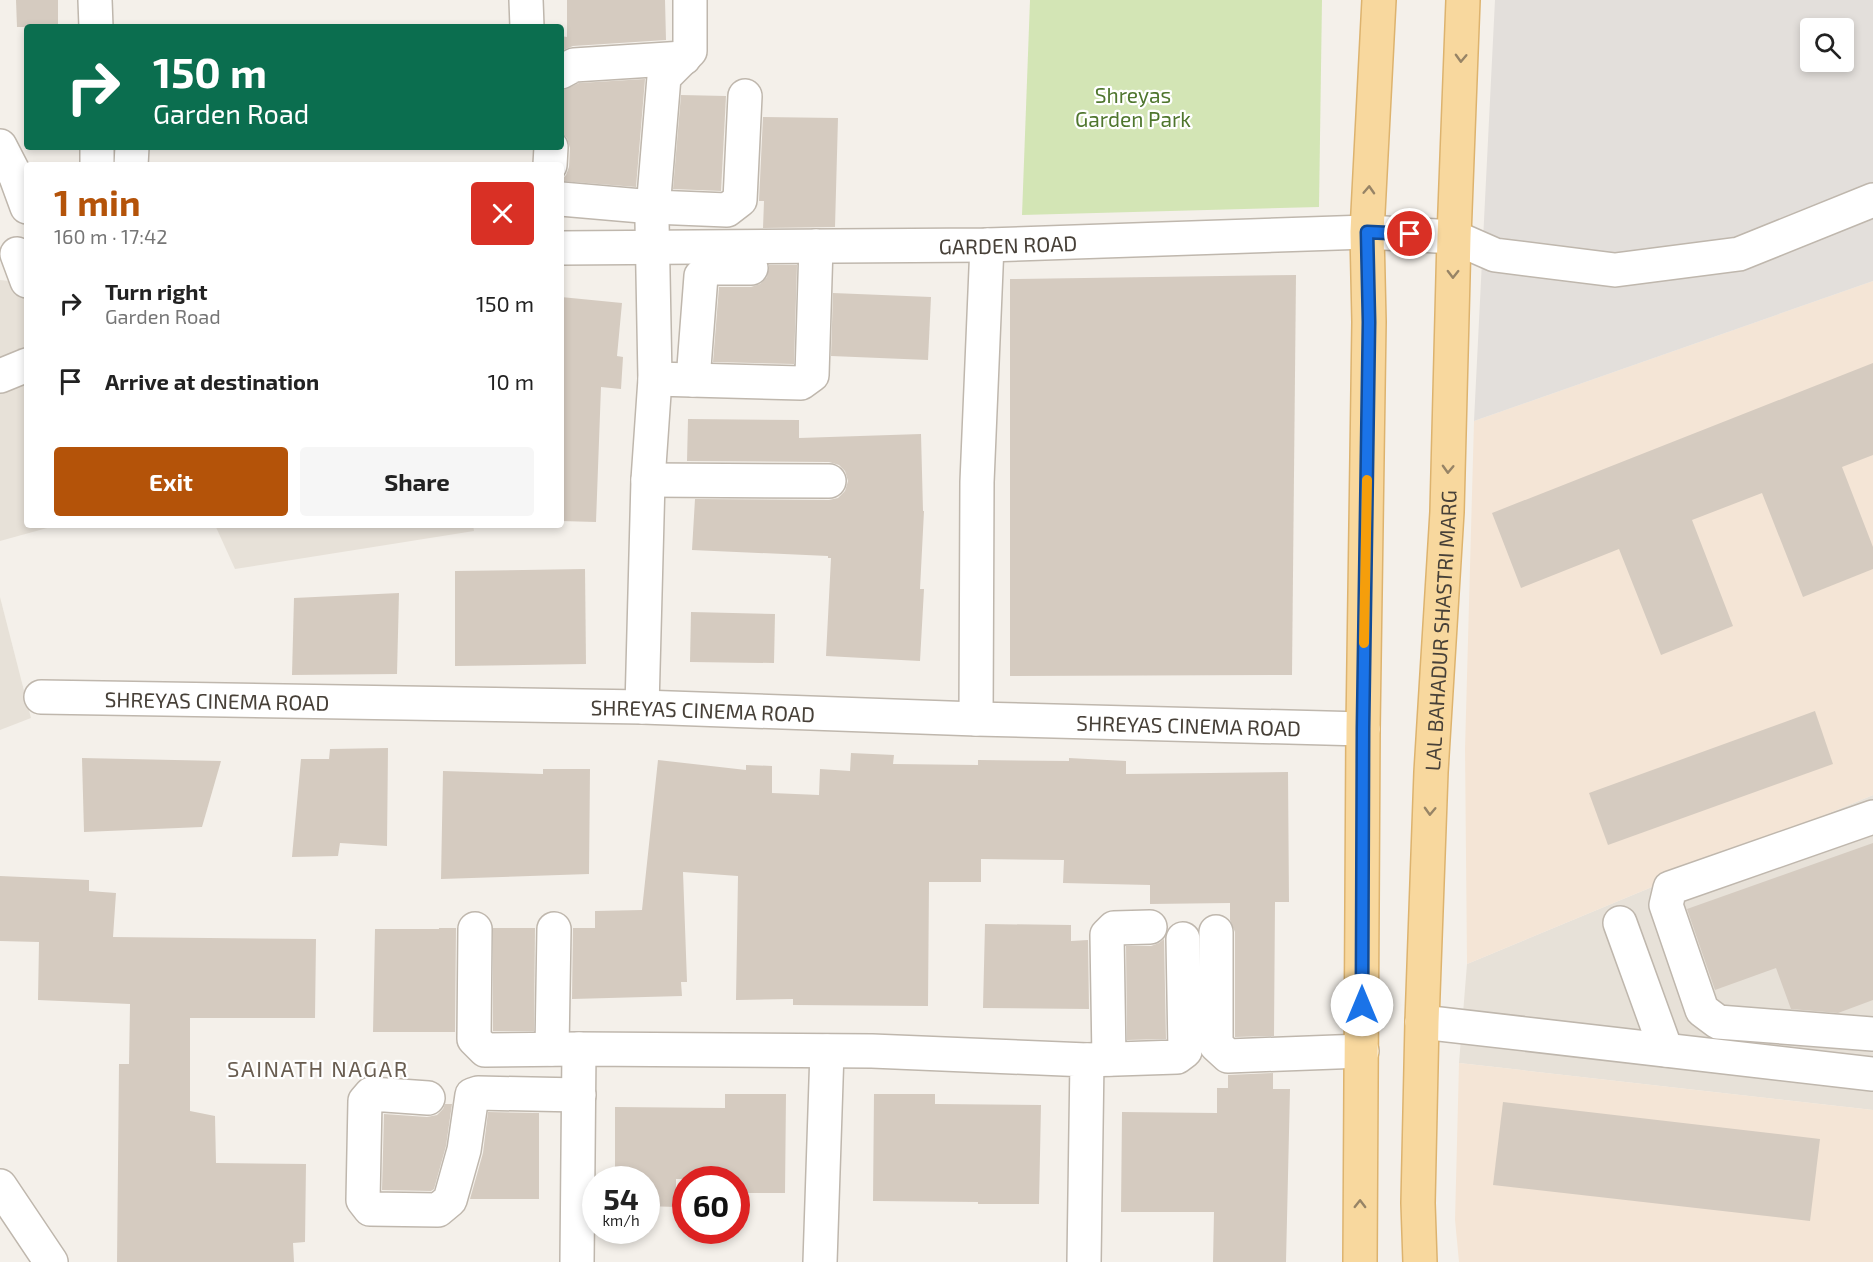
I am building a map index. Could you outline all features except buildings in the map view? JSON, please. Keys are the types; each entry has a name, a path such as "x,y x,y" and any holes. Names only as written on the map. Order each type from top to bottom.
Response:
{"main road":[{"path":"1360,1262 1363,729 1369,322 1367,232 1379,0"},
{"name":"LAL BAHADUR SHASTRI MARG","path":"1420,1262 1418,1203 1422,1022 1432,753 1447,512 1463,0"}],"street":[{"path":"95,0 96,24"},
{"path":"526,0 526,24"},
{"path":"642,707 648,480 655,379 653,207 664,76 690,51 690,0"},
{"path":"564,70 574,65 684,58"},
{"path":"564,199 653,207 727,210 740,200 746,96"},
{"path":"0,146 24,199"},
{"path":"1454,237 1495,255 1615,270 1739,254 1873,200"},
{"name":"GARDEN ROAD","path":"564,248 654,248 816,257 987,245 1367,232 1454,237"},
{"path":"976,719 977,482 987,245"},
{"path":"655,379 801,383 812,375 816,257 710,268 701,276 693,380"},
{"path":"0,376 24,366"},
{"path":"648,480 829,481"},
{"name":"SHREYAS CINEMA ROAD","path":"41,697 642,707 976,719 1363,729"},
{"path":"1873,817 1670,888 1666,905 1702,1010 1718,1022 1873,1034"},
{"path":"1620,923 1666,1050"},
{"path":"1084,1262 1107,935 1114,928 1150,927"},
{"path":"475,929 474,1039 485,1050 827,1050 1098,1060 1178,1057 1185,1051 1183,939"},
{"path":"554,929 566,1049 579,1095 577,1262"},
{"path":"1216,932 1216,1045 1228,1056 1362,1051"},
{"path":"1422,1022 1873,1074"},
{"path":"820,1262 827,1050"},
{"path":"428,1098 371,1094 365,1101 363,1200 370,1209 438,1210 450,1200 464,1150 472,1095 478,1093 579,1095"},
{"path":"0,1186 51,1262"}],"shaded area":[{"path":"1495,0 1873,0 1873,281 1474,421"},
{"path":"0,280 24,283 24,528 47,528 0,541"},
{"path":"1873,281 1873,795 1467,964 1465,749 1474,421"},
{"path":"216,528 474,528 474,531 235,569"},
{"path":"0,597 31,718 0,730"},
{"path":"1873,795 1873,1110 1459,1063 1467,964"},
{"path":"1459,1063 1873,1110 1873,1262 1459,1262 1455,1220"}],"green space":[{"name":"Shreyas Garden Park","path":"1030,0 1322,0 1319,207 1022,215"}],"slow traffic":[{"path":"1364,643 1367,480"}],"district":[{"name":"SAINATH NAGAR","path":"318,1068"}],"route":[{"path":"1362,1005 1363,729 1369,322 1367,232 1410,234"}]}
